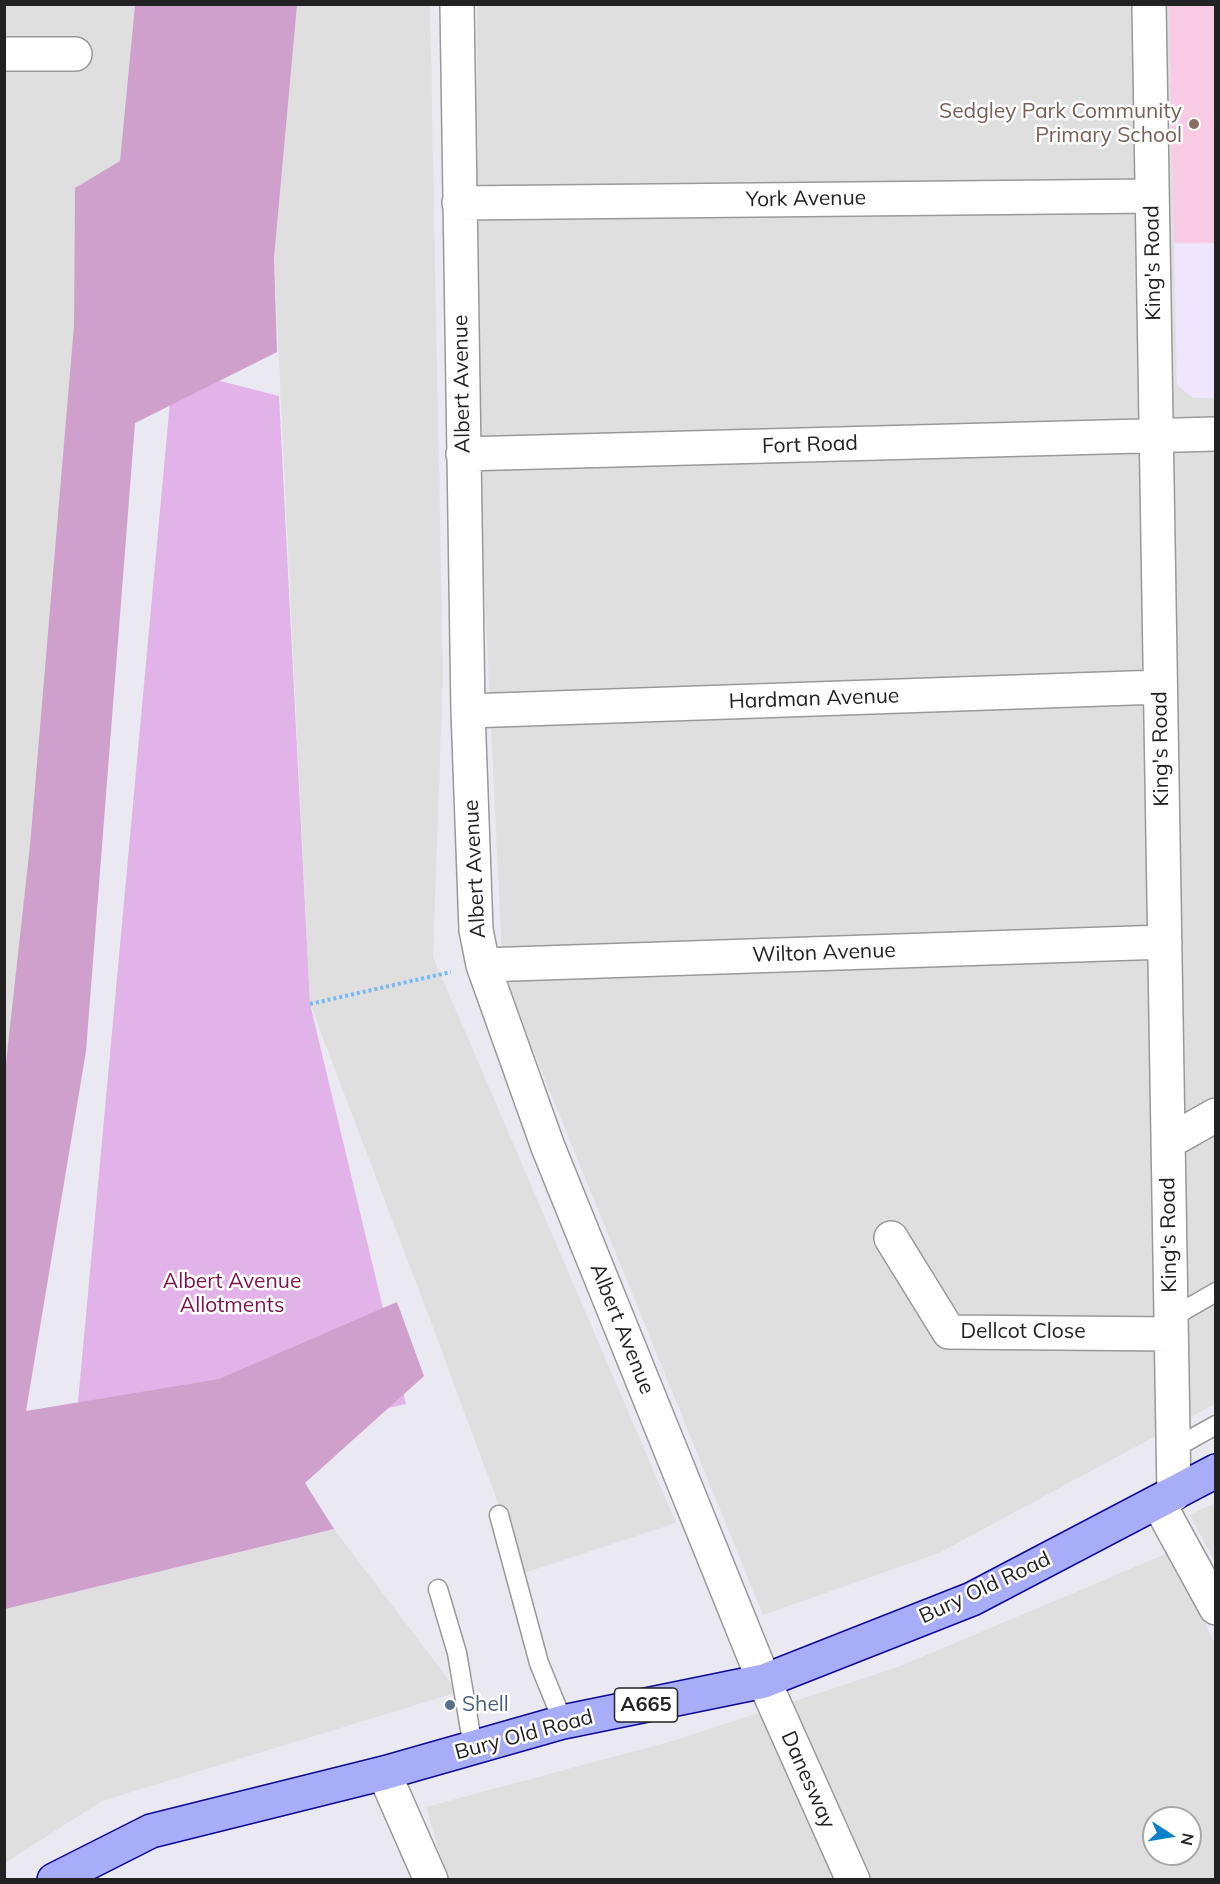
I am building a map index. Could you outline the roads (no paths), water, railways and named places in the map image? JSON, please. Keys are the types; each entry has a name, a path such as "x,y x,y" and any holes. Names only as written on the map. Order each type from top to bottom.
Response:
{"main road":[{"name":"Bury Old Road","path":"54,1880 151,1831 384,1773 563,1722 764,1681 972,1599 1215,1471"}],"street":[{"name":"Albert Avenue","path":"457,4 468,711 476,930 483,964 548,1147 764,1681"},
{"name":"King's Road","path":"1149,4 1173,1449 1166,1498"},
{"path":"4,54 75,54"},
{"name":"York Avenue","path":"459,203 1152,196"},
{"name":"Fort Road","path":"463,454 1215,434"},
{"name":"Hardman Avenue","path":"468,711 1160,687"},
{"name":"Wilton Avenue","path":"483,964 1165,942"},
{"path":"1168,1142 1215,1115"},
{"name":"Dellcot Close","path":"891,1238 949,1332 1171,1326"},
{"path":"1166,1498 1215,1608"},
{"name":"Danesway","path":"764,1681 853,1880"},
{"path":"384,1773 431,1880"}],"lane":[{"path":"1171,1326 1215,1292"},
{"path":"1173,1449 1215,1425"},
{"path":"499,1515 539,1663 563,1722"},
{"path":"438,1589 457,1653 473,1747"}],"place":[{"name":"Sedgley Park Community Primary School","path":"1194,124"},
{"name":"Shell","path":"450,1705"}],"park label":[{"name":"Albert Avenue Allotments","path":"232,1294"}]}
